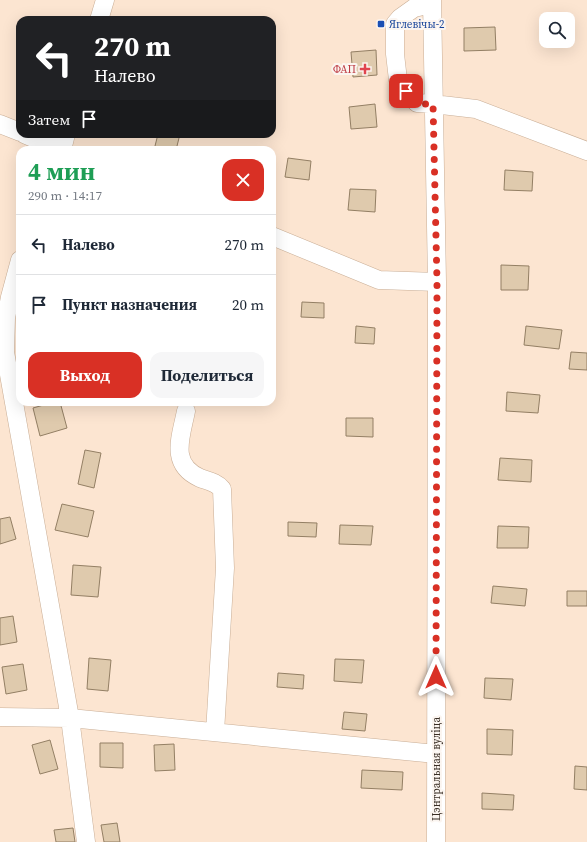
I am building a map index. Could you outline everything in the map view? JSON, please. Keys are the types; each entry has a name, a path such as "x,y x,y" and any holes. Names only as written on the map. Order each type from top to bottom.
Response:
{"street":[{"path":"101,16 105,0"},
{"path":"432,2 414,8 400,18 396,24 395,54 398,80 418,104 433,104 476,109 587,151"},
{"name":"Цэнтральная вуліца","path":"432,2 437,282 436,842"},
{"path":"0,124 16,130"},
{"path":"33,138 50,146"},
{"path":"276,238 379,280 437,282"},
{"path":"16,275 6,318 5,352 70,718 86,842"},
{"path":"186,410 179,446 180,461 191,473 218,484 222,489 225,568 215,732"},
{"path":"0,717 70,718 436,754"}],"building":[{"path":"495,27 496,50 464,51 464,28"},
{"name":"ФАП","path":"376,50 377,75 353,77 351,52"},
{"path":"375,104 377,127 351,129 349,107"},
{"path":"157,138 179,138 177,146 155,146"},
{"path":"288,158 311,161 309,180 285,177"},
{"path":"505,170 533,172 532,191 504,190"},
{"path":"350,189 376,190 375,212 348,210"},
{"path":"501,265 529,266 528,290 501,290"},
{"path":"302,302 324,303 324,318 301,317"},
{"path":"356,326 375,328 374,344 355,343"},
{"path":"526,326 562,330 559,349 524,345"},
{"path":"571,352 587,353 587,370 569,369"},
{"path":"507,392 540,395 538,413 506,411"},
{"path":"40,406 61,406 67,428 40,436 33,408"},
{"path":"346,418 373,418 373,437 346,436"},
{"path":"85,450 101,453 94,488 78,484"},
{"path":"500,458 532,460 531,482 498,480"},
{"path":"62,504 94,511 88,537 55,530"},
{"path":"10,517 16,539 0,544 0,519"},
{"path":"288,522 317,523 316,537 288,536"},
{"path":"340,525 373,526 371,545 339,544"},
{"path":"498,526 529,527 528,548 497,548"},
{"path":"73,565 101,567 98,597 71,595"},
{"path":"493,586 527,589 525,606 491,603"},
{"path":"567,591 587,591 587,606 567,606"},
{"path":"13,616 17,642 0,645 0,618"},
{"path":"89,658 111,660 108,691 87,689"},
{"path":"335,659 364,660 362,683 334,681"},
{"path":"23,664 27,690 6,694 2,667"},
{"path":"278,673 304,675 303,689 277,687"},
{"path":"485,678 513,679 511,700 484,698"},
{"path":"344,712 367,714 365,731 342,729"},
{"path":"487,729 513,730 512,755 487,754"},
{"path":"50,740 58,769 40,774 32,745"},
{"path":"100,743 123,743 123,768 100,767"},
{"path":"174,744 175,770 155,771 154,745"},
{"path":"575,766 587,767 587,790 574,789"},
{"path":"362,770 403,772 402,790 361,788"},
{"path":"482,793 514,795 513,810 482,809"},
{"path":"117,823 120,842 104,842 101,825"},
{"path":"73,828 75,842 56,842 54,830"}],"place":[{"name":"Яглевічы-2","path":"381,24"},
{"name":"ФАП","path":"365,69"}],"route":[{"path":"406,91 418,104 433,104 437,282 436,677"}]}
